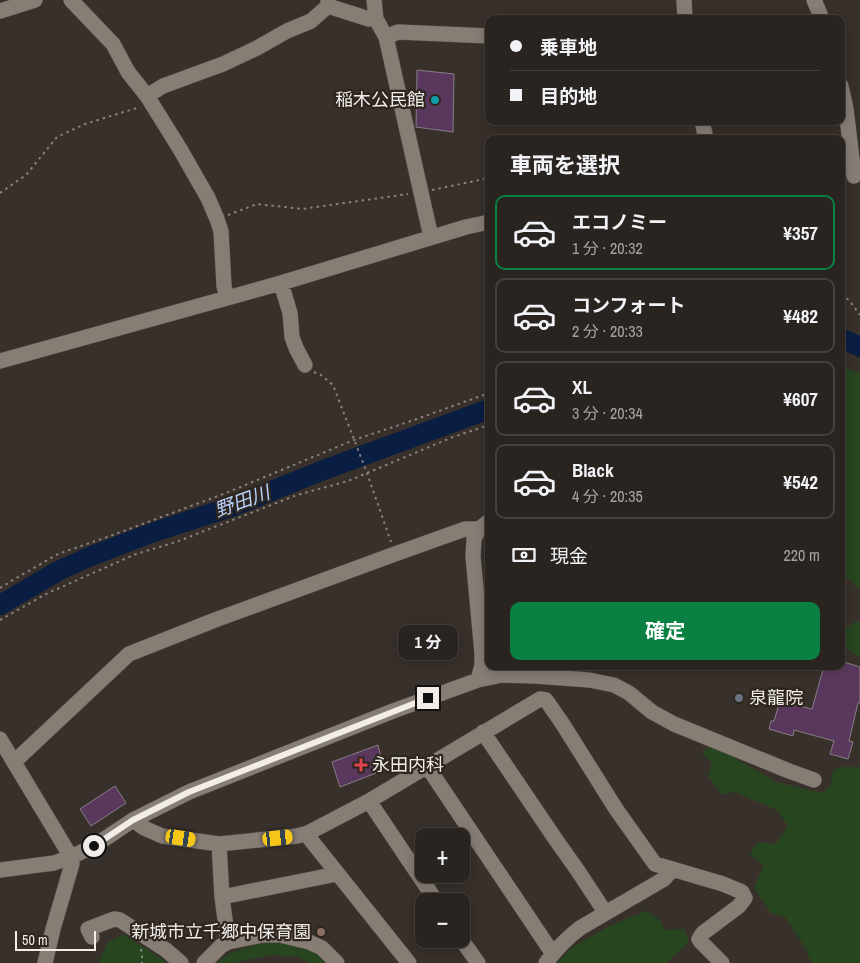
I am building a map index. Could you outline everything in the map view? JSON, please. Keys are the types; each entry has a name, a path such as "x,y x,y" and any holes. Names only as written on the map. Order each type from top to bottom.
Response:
{"street":[{"path":"0,11 35,0"},
{"path":"71,0 113,44 128,72 149,100 208,198 218,219 221,231 224,286 227,298"},
{"path":"374,0 376,18 386,37 431,237"},
{"path":"684,0 685,15"},
{"path":"814,0 820,15"},
{"path":"149,100 163,86 224,64 287,31 311,21 328,3 370,19 376,18"},
{"path":"386,37 398,32 485,36"},
{"path":"845,104 852,177"},
{"path":"0,361 227,298 466,226 485,223"},
{"path":"281,282 290,313 292,337 305,364"},
{"path":"14,762 129,654 215,620 395,554 465,529 484,525"},
{"path":"478,680 482,665 482,653 472,556 474,539 484,525"},
{"path":"0,870 54,863 71,857 94,846 133,820 189,792 393,711 478,680 502,675 589,680 614,685 629,693 652,712 674,724 789,772 814,780"},
{"path":"133,820 144,828 162,836 219,844 297,836 308,833 369,801 540,699 546,700 616,809 655,864 723,884 742,892 745,898 739,906 703,933 699,939 722,963"},
{"path":"483,732 605,912"},
{"path":"0,739 71,857 72,864 53,929 46,963"},
{"path":"426,766 549,948 550,957"},
{"path":"369,801 431,893"},
{"path":"308,833 310,839 409,963"},
{"path":"219,844 222,897 228,942"},
{"path":"550,957 580,928 664,879 673,869"},
{"path":"222,897 332,875 336,872"},
{"path":"92,937 88,929 114,919 120,920 166,950 181,963"},
{"path":"204,963 221,946 228,942 263,935 280,935 309,942 322,948 337,963"},
{"path":"467,948 478,963"}],"path":[{"path":"0,193 26,175 57,137 85,124 149,100"},
{"path":"218,219 257,204 302,209 421,192 485,179"},
{"path":"845,298 860,315"},
{"path":"305,364 309,370 321,375 333,385 367,473 395,554"},
{"path":"0,588 58,554 226,493 354,440 485,394"},
{"path":"0,620 48,593 136,554 176,542 297,495 348,481 453,437 485,426"}],"green space":[{"path":"845,368 860,374 860,590 848,578 845,578"},
{"path":"855,622 860,622 860,658 845,648 845,629"},
{"path":"712,745 777,782 821,793 830,787 833,771 840,767 860,767 860,963 811,963 806,949 785,917 771,913 754,888 764,865 750,855 757,842 776,844 788,826 777,810 735,792 721,794 708,776 712,764 702,752"},
{"path":"646,911 660,920 665,930 684,929 689,942 666,963 557,963 570,949 607,927"},
{"path":"123,934 167,963 98,963 107,943"},
{"path":"266,942 307,949 328,963 309,963 299,957 272,955 238,963 216,963 232,952"}],"building":[{"name":"稲木公民館","path":"417,70 454,74 453,132 416,127"},
{"path":"845,662 860,667 860,703 858,703 849,741 853,742 848,759 830,754 834,741 794,730 793,736 769,729 771,721 774,721 780,701 812,709 823,670 845,670"},
{"path":"378,745 384,770 340,787 332,762"},
{"path":"115,786 126,803 91,826 80,809"}],"waterway":[{"name":"野田川","path":"845,340 860,347"},
{"name":"野田川","path":"0,605 58,571 89,557 154,532 234,506 321,471 485,410"}],"place":[{"name":"稲木公民館","path":"435,100"},
{"name":"泉龍院","path":"739,698"},
{"name":"永田内科","path":"361,765"},
{"name":"新城市立千郷中保育園","path":"321,932"}],"route":[{"path":"94,846 133,820 189,792 428,698"}]}
